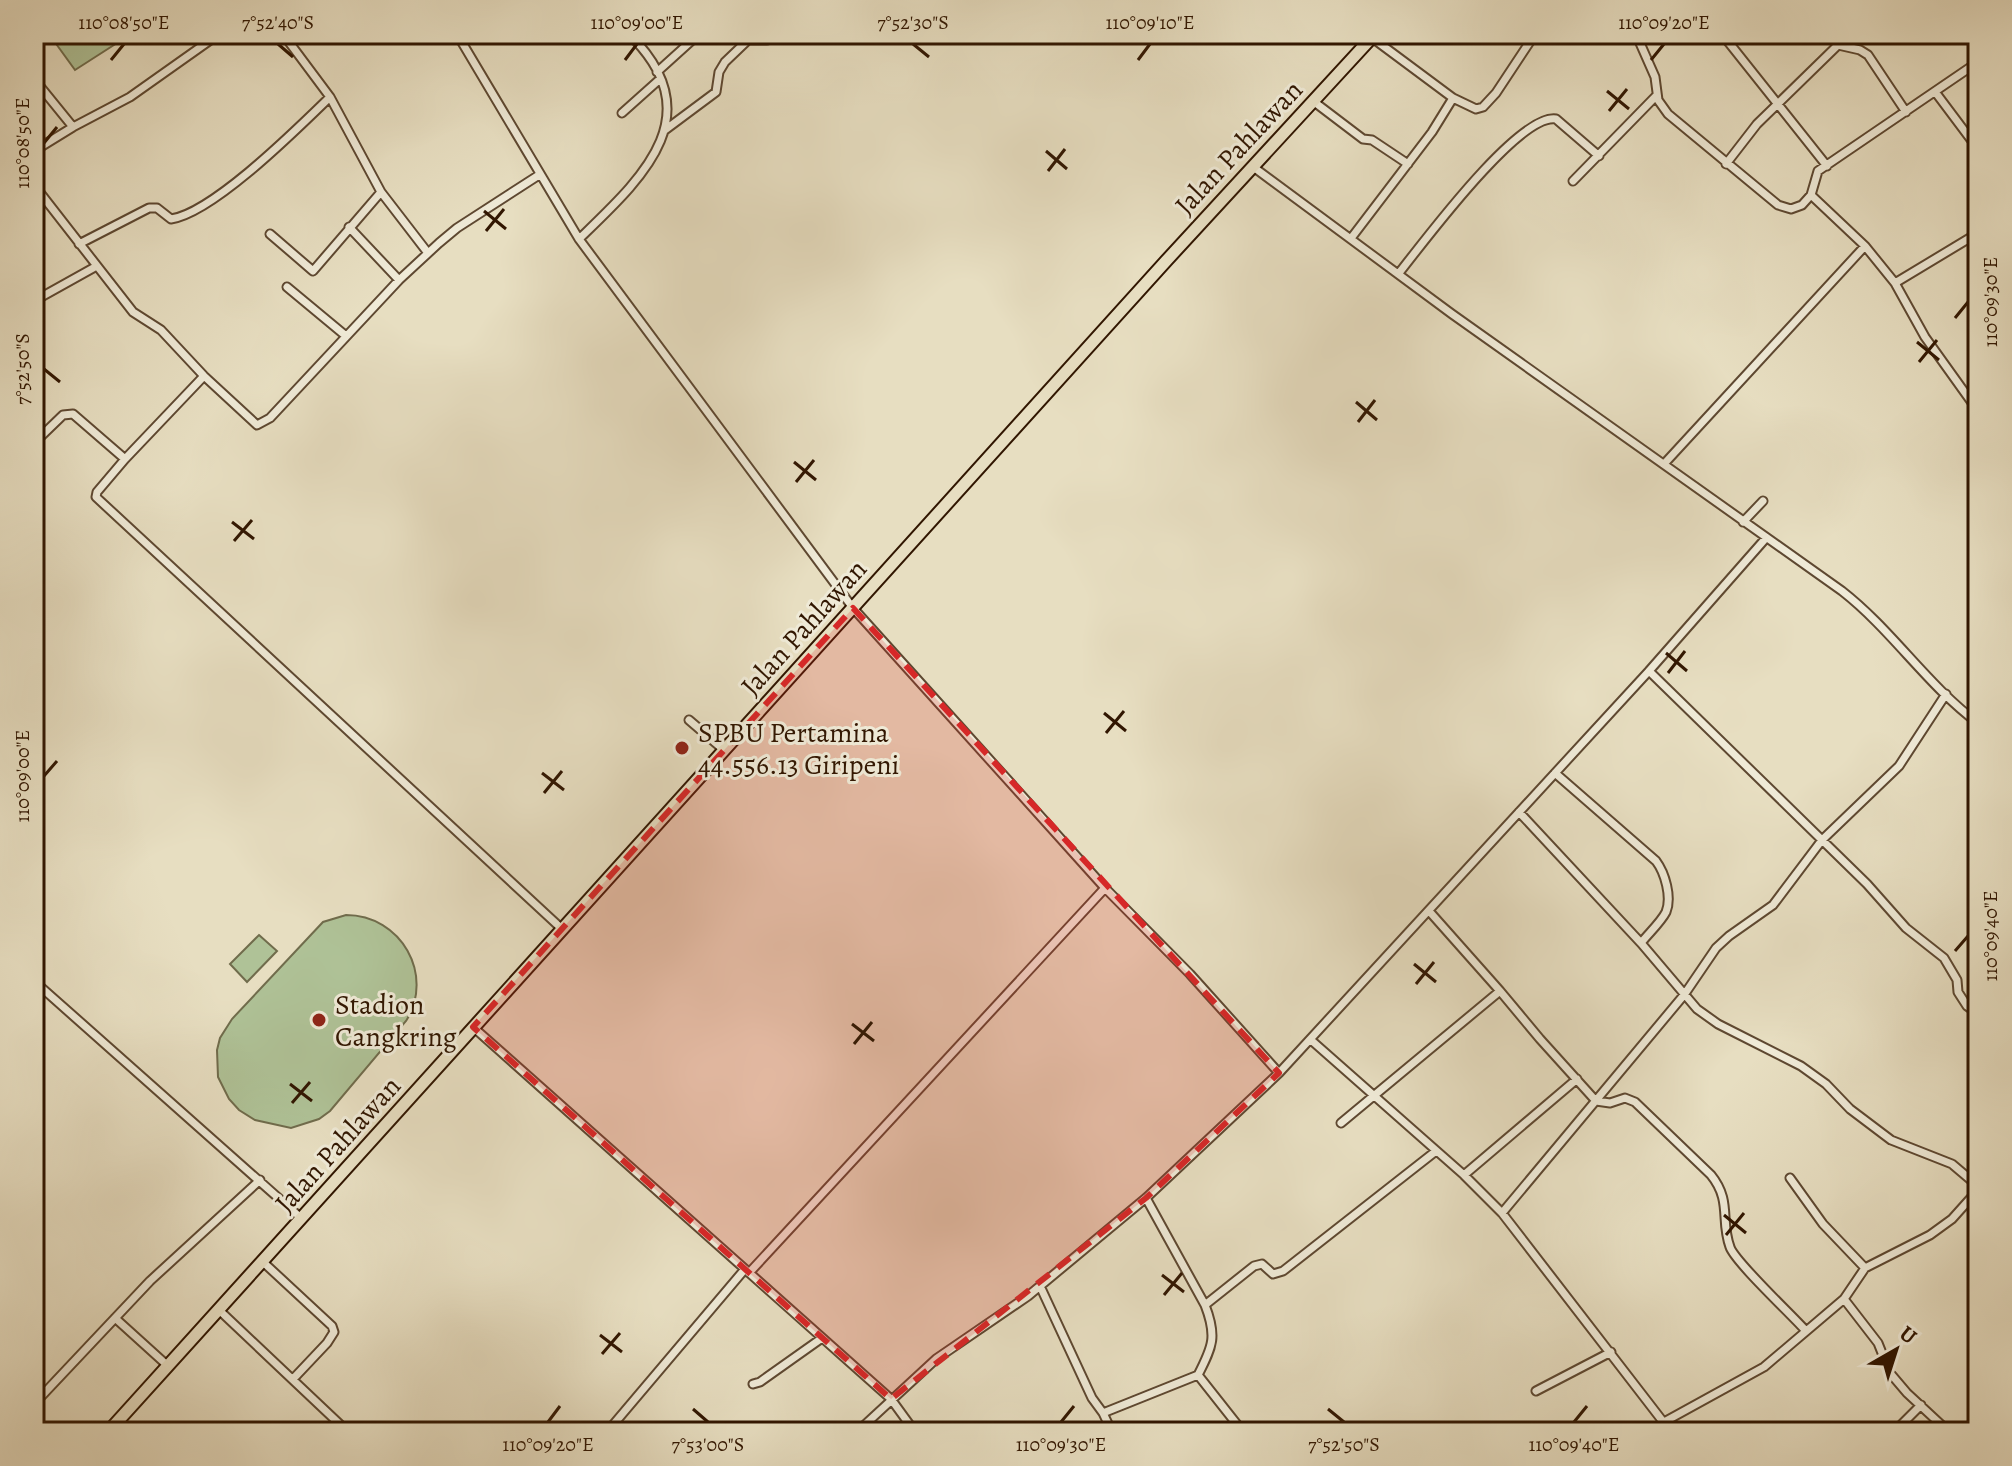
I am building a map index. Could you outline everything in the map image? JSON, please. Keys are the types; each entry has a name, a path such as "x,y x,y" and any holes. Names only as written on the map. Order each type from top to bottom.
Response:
{"main road":[{"name":"Jalan Pahlawan","path":"108,1432 1371,35"}],"street":[{"path":"34,151 130,97 219,34"},
{"path":"457,34 579,239 853,608 1105,888 1190,974 1279,1073"},
{"path":"579,239 631,189 647,169 665,130 666,111 659,75 629,34"},
{"path":"622,113 699,34"},
{"path":"665,130 716,92 719,72 725,62 748,40 756,36 767,40 773,34"},
{"path":"1371,35 1453,98 1473,108 1483,107 1535,34"},
{"path":"1636,34 1655,77 1660,104 1668,114 1785,209 1796,209 1811,195 1817,175 1827,166 1978,62"},
{"path":"1722,34 1827,166"},
{"path":"1829,34 1838,45 1868,55 1906,112"},
{"path":"286,35 330,97 381,192 428,253"},
{"path":"1726,164 1757,124 1838,45"},
{"path":"34,79 73,127"},
{"path":"1936,93 1978,149"},
{"path":"1573,181 1657,95"},
{"path":"79,244 149,208 157,208 171,219 207,203 266,157 330,97"},
{"path":"1352,237 1432,132 1453,98"},
{"path":"1313,101 1363,139 1372,140 1408,164"},
{"path":"1399,273 1485,167 1548,118 1556,119 1599,156"},
{"path":"1252,166 1863,607 1978,723"},
{"path":"34,185 133,312 161,330 252,423 261,425 428,253 457,228 539,175"},
{"path":"270,234 313,271 381,192"},
{"path":"1811,195 1865,246 1895,283 1925,337 1978,411"},
{"path":"349,227 399,280"},
{"path":"1895,283 1978,233"},
{"path":"1664,464 1865,246"},
{"path":"34,301 95,267"},
{"path":"287,287 346,336"},
{"path":"204,376 125,459 96,497 562,929"},
{"path":"34,443 63,415 73,414 125,459"},
{"path":"1743,522 1763,501"},
{"path":"857,1432 936,1359 1040,1286 1146,1198 1279,1073 1649,671 1766,538"},
{"path":"1649,671 1867,884 1906,928 1944,958 1957,980 1958,992 1967,1006 1978,1014"},
{"path":"1502,1213 1684,995 1716,948 1773,905 1822,840 1899,766 1946,694"},
{"path":"689,720 724,750"},
{"path":"1555,773 1664,871 1666,911 1641,943"},
{"path":"1519,812 1641,943 1697,1009 1718,1024 1756,1041 1814,1075 1850,1109 1891,1140 1952,1164 1978,1188 1952,1219 1930,1235 1865,1268 1844,1299 1764,1367 1650,1432"},
{"path":"607,1432 747,1271 1105,888"},
{"path":"1429,911 1596,1101 1610,1103 1625,1098 1635,1102 1711,1175 1722,1191 1731,1250 1806,1331"},
{"path":"34,981 301,1218"},
{"path":"1341,1123 1500,991"},
{"path":"473,1027 891,1399 915,1432"},
{"path":"1311,1040 1464,1175 1502,1213 1671,1432"},
{"path":"1464,1175 1577,1079"},
{"path":"1205,1305 1254,1266 1262,1264 1273,1274 1283,1271 1436,1151"},
{"path":"1790,1178 1823,1224 1865,1268"},
{"path":"34,1404 150,1281 260,1180"},
{"path":"1103,1413 1198,1375 1213,1344 1213,1325 1205,1305 1146,1198"},
{"path":"263,1262 332,1326 334,1332 293,1379"},
{"path":"1040,1286 1092,1398 1112,1432"},
{"path":"1844,1299 1878,1343 1890,1373 1949,1432"},
{"path":"219,1310 348,1432"},
{"path":"115,1318 168,1366"},
{"path":"753,1384 822,1338"},
{"path":"1536,1391 1611,1352"},
{"path":"1198,1375 1243,1432"},
{"path":"1894,1432 1921,1405"}],"highlighted area":[{"path":"853,608 1279,1073 1146,1198 891,1399 473,1027"}],"green space":[{"path":"49,34 131,34 75,70"},
{"name":"Stadion Cangkring","path":"346,915 383,925 397,936 408,951 414,967 417,985 414,1003 406,1021 330,1111 319,1119 291,1128 255,1120 229,1099 218,1077 220,1038 232,1019 323,922"},
{"path":"259,935 277,951 247,982 230,964"}],"place":[{"name":"SPBU Pertamina 44.556.13 Giripeni","path":"682,748"},
{"name":"Stadion Cangkring","path":"319,1020"}]}
